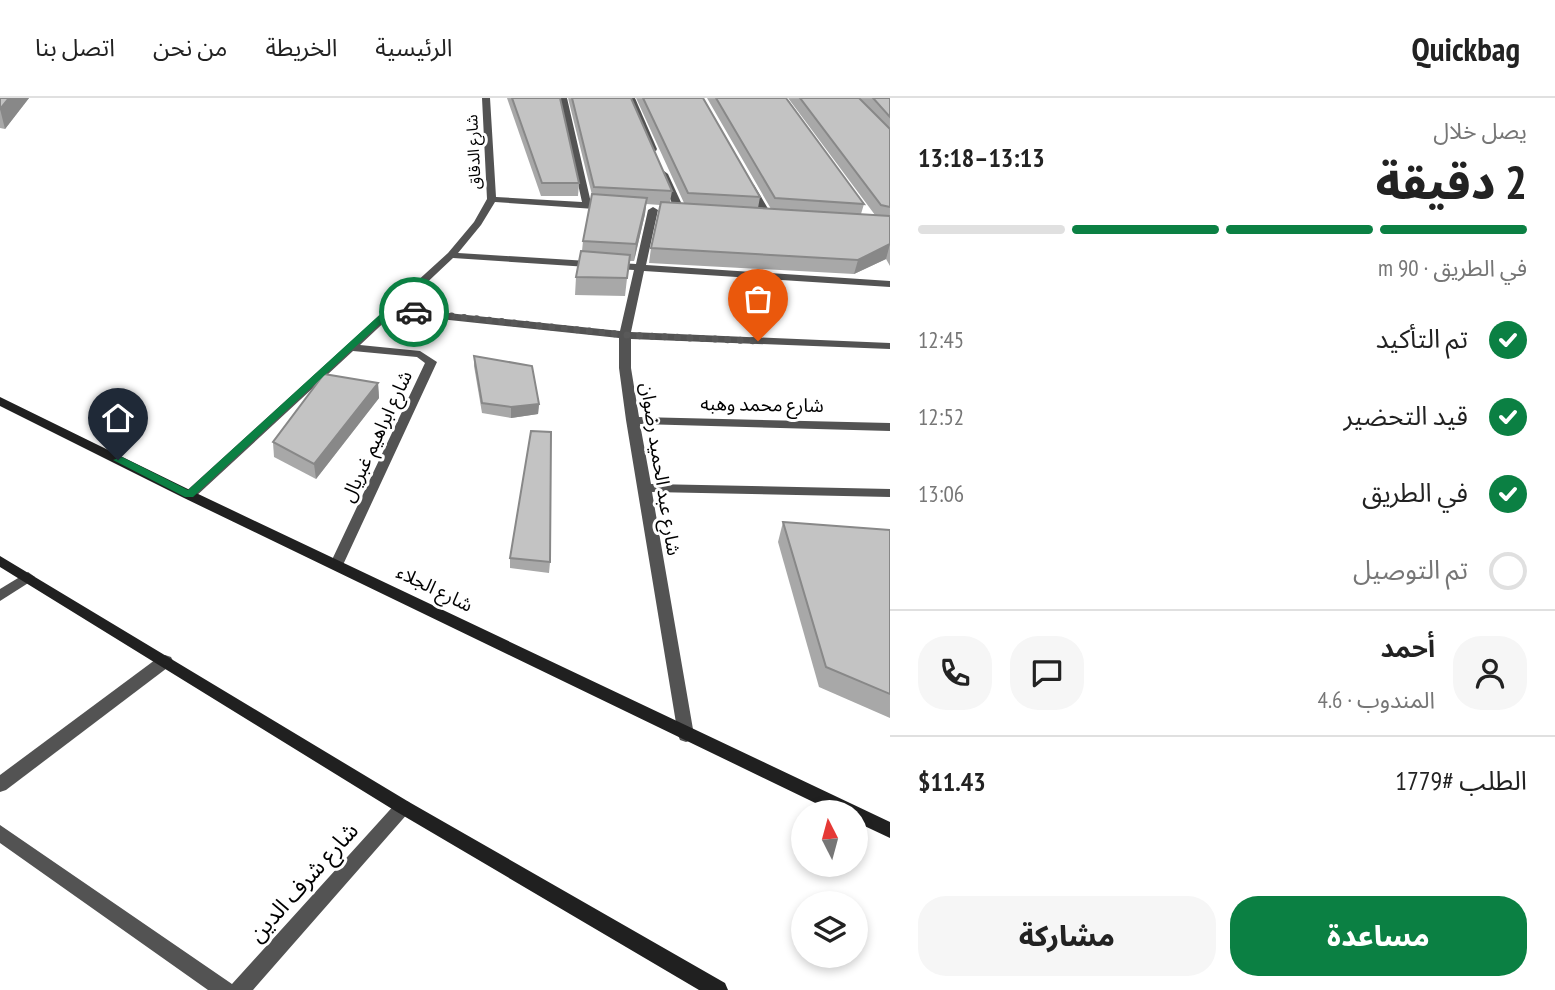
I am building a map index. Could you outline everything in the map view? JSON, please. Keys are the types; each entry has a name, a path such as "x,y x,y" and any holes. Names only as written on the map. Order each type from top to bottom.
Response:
{"main road":[{"name":"شارع الجلاء","path":"0,401 189,495 825,800"},
{"path":"0,561 403,807 718,990"},
{"name":"شارع الجلاء","path":"868,820 890,830"}],"street":[{"name":"شارع الدقاق","path":"189,495 451,255 478,223 492,199 486,98"},
{"path":"563,98 587,205"},
{"path":"631,98 680,211 693,212"},
{"path":"744,173 768,217"},
{"path":"492,199 627,208"},
{"name":"شارع عبد الحميد رضوان","path":"680,211 647,209 640,270 625,335 625,368 686,735"},
{"path":"756,216 782,218"},
{"path":"451,255 640,270 890,284"},
{"path":"390,310 625,335 890,346"},
{"name":"شارع ابراهيم غبريال","path":"337,564 431,362 420,354 350,346"},
{"name":"شارع محمد وهبه","path":"632,420 890,427"},
{"path":"644,488 890,493"},
{"path":"0,596 28,577"},
{"path":"0,785 165,660"},
{"name":"شارع شرف الدين","path":"240,990 403,807"},
{"path":"0,833 225,990"}],"building":[{"path":"0,98 9,98 0,109"},
{"path":"512,98 560,98 579,183 542,183"},
{"path":"572,98 631,98 672,191 594,187"},
{"path":"643,98 703,98 760,197 688,193"},
{"path":"716,98 786,98 864,204 775,198"},
{"path":"800,98 859,98 890,129 890,207 881,205"},
{"path":"873,98 890,98 890,117"},
{"path":"592,194 647,198 636,244 583,241"},
{"path":"661,202 890,216 890,244 858,260 651,248"},
{"path":"581,251 630,255 627,278 576,277"},
{"path":"474,356 532,366 539,404 511,407 482,403"},
{"path":"324,374 378,383 314,464 273,442"},
{"path":"531,431 551,432 550,562 510,558"},
{"path":"783,522 890,530 890,694 826,667"}],"way so far":[{"path":"414,312 625,335 758,341"}],"route":[{"path":"118,460 189,495 390,310 414,312"}]}
